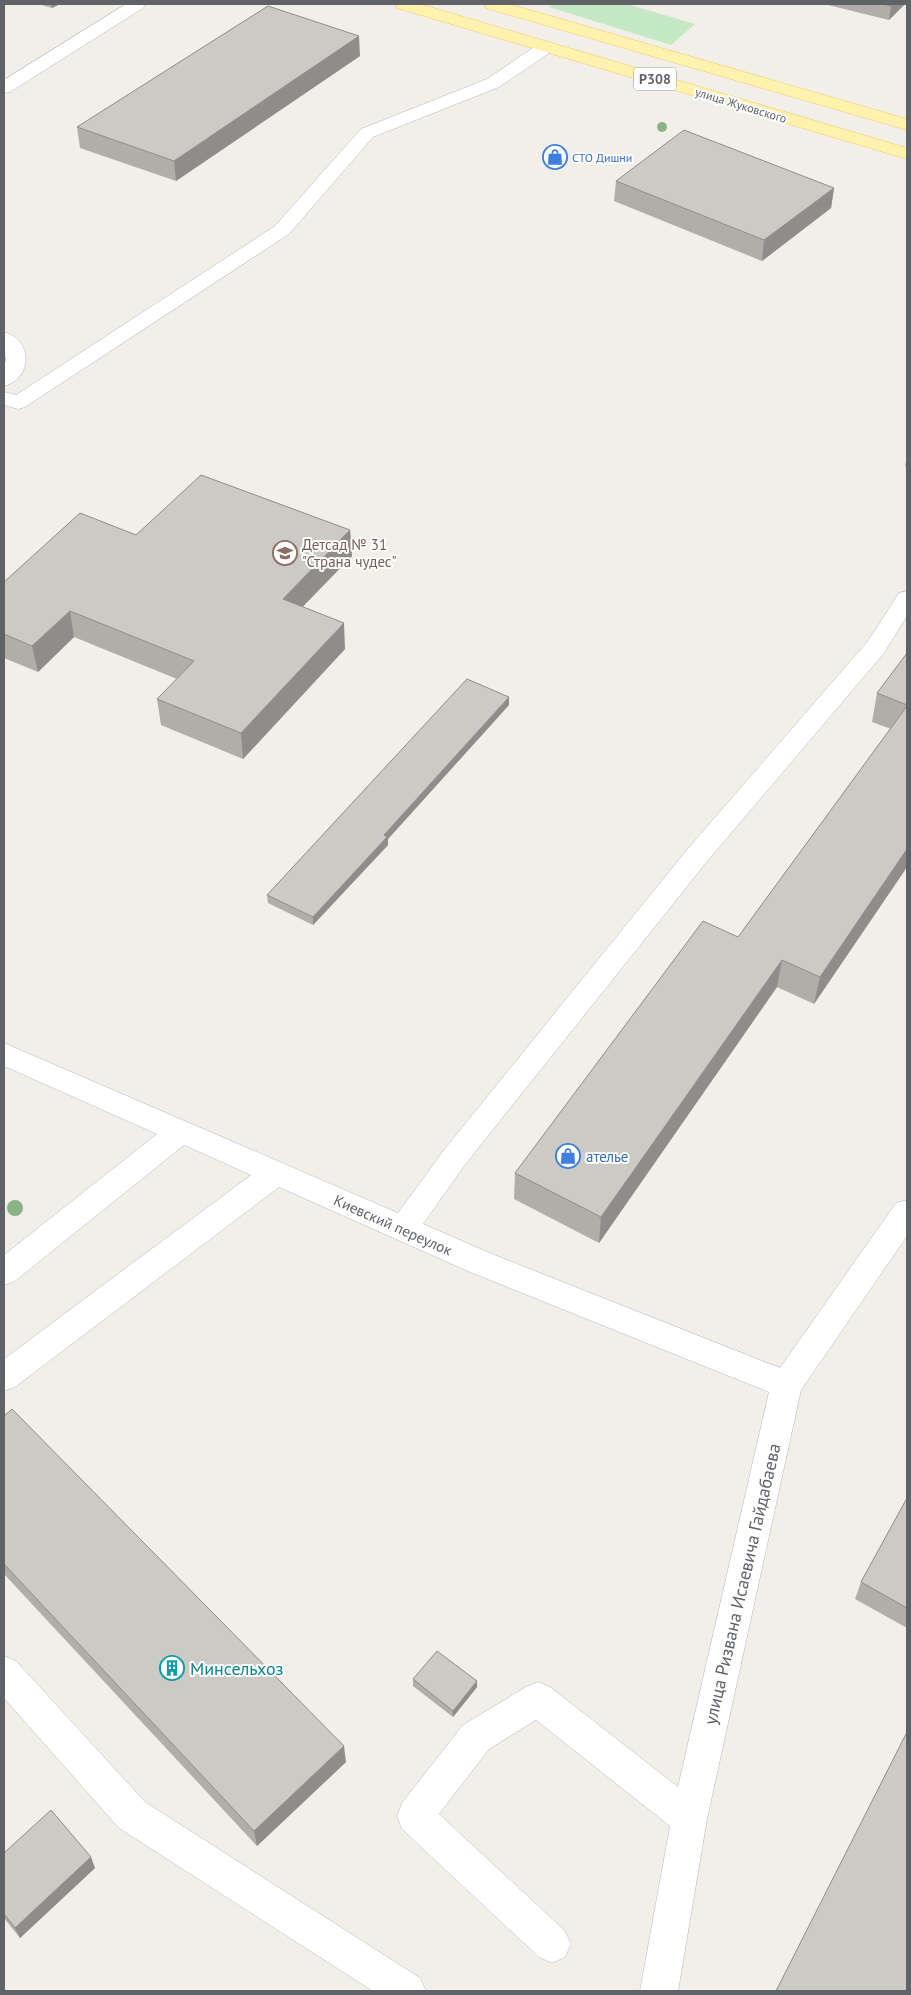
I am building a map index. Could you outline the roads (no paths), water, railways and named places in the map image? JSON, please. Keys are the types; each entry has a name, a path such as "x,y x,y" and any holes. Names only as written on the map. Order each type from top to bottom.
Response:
{"main road":[{"name":"улица Жуковского","path":"403,4 907,154"},
{"name":"P308","path":"492,4 907,125"}],"street":[{"path":"4,88 137,4"},
{"path":"4,398 18,403 282,230 367,133 493,83 546,47"},
{"path":"4,338 13,346 17,355 15,367 4,380"},
{"path":"403,1229 454,1158 695,858 876,647 907,598"},
{"name":"Киевский переулок","path":"7,1059 181,1131 490,1267 786,1385"},
{"path":"4,1272 181,1131"},
{"path":"4,1377 276,1173"},
{"name":"улица Ризвана Исаевича Гайдабаева","path":"659,1991 689,1819 786,1385 907,1212"},
{"path":"4,1673 132,1815 407,1991"},
{"path":"552,1944 415,1816 476,1737 538,1699 689,1819"}],"place":[{"name":"СТО Дишни","path":"555,157"},
{"name":"Детсад № 31 \"Страна чудес\"","path":"285,553"},
{"name":"ателье","path":"568,1156"},
{"name":"Минсельхоз","path":"172,1668"}]}
